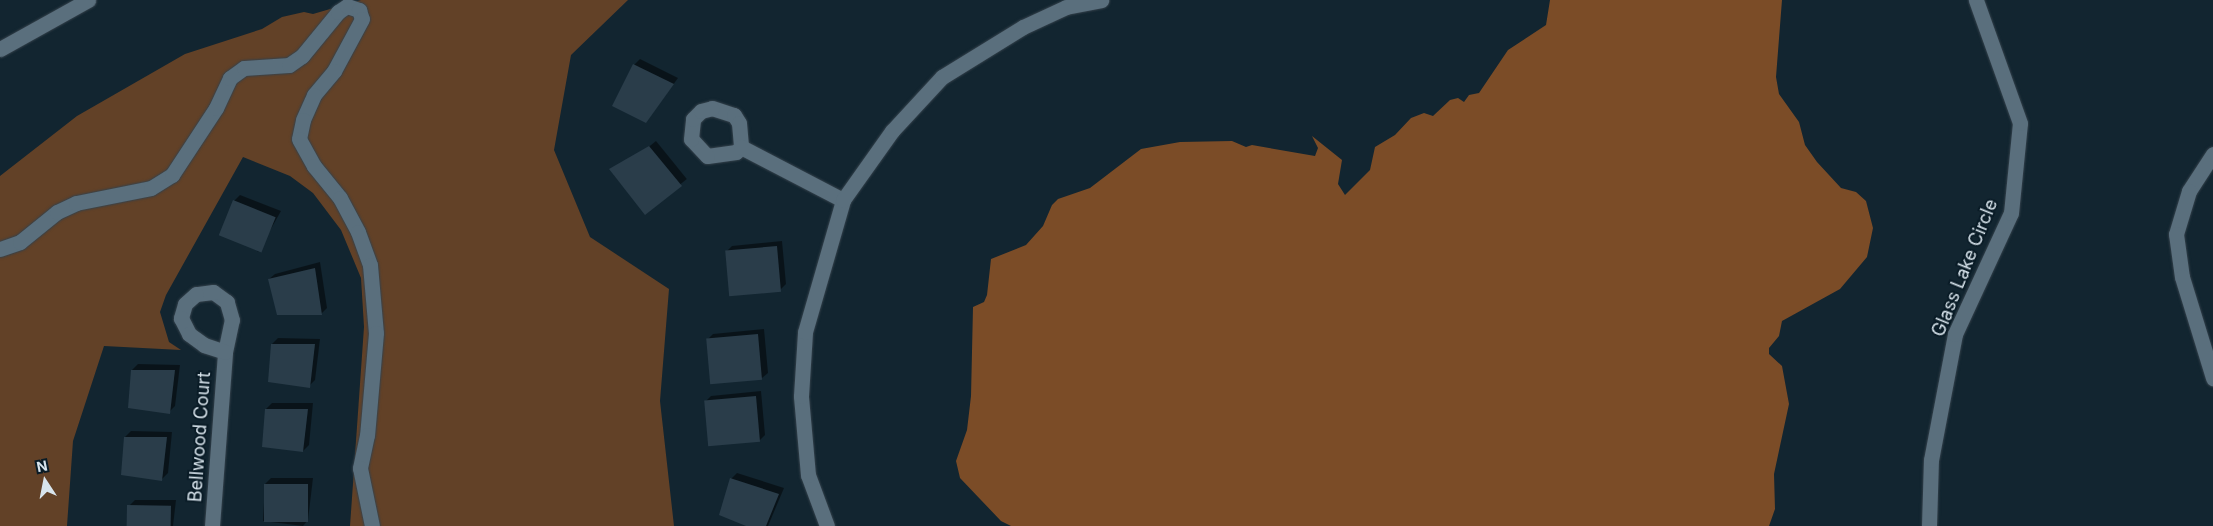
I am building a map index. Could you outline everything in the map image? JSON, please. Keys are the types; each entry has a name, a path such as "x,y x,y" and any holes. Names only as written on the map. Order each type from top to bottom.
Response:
{"street":[{"path":"0,49 88,0"},
{"path":"827,526 808,474 801,396 805,332 843,200 892,131 942,77 1023,27 1066,7 1101,0"},
{"name":"Glass Lake Circle","path":"1929,526 1931,460 1955,334 2011,213 2020,123 1976,0"},
{"path":"0,249 20,242 57,212 76,203 152,188 172,175 216,108 230,78 244,68 289,65 302,56 338,12 348,6 359,10 362,19 334,71 314,94 303,120 299,139 314,166 340,198 358,232 370,265 376,333 366,435 360,468 372,526"},
{"path":"741,147 843,200"},
{"path":"2213,154 2189,191 2176,234 2182,277 2213,378"},
{"name":"Bellwood Court","path":"212,526 225,352"}],"shaded area":[{"path":"361,0 628,0 571,55 554,150 590,237 669,289 660,401 674,526 350,526 364,327 361,278 341,230 313,193 290,176 243,157 166,295 160,312 169,342 181,350 104,346 73,441 67,526 0,526 0,176 77,116 185,54 262,29 282,17 304,12 313,14"},
{"path":"1550,0 1782,0 1776,77 1779,94 1799,122 1805,145 1817,162 1841,188 1856,192 1866,201 1873,228 1867,257 1840,289 1782,321 1779,336 1769,348 1769,354 1782,366 1789,404 1774,474 1775,509 1769,526 1011,526 1001,521 960,478 956,461 967,430 971,396 973,307 984,302 987,295 991,259 1026,245 1043,226 1052,205 1058,199 1090,188 1141,149 1180,142 1232,141 1246,147 1252,145 1315,156 1318,148 1312,136 1342,160 1338,184 1345,195 1370,170 1375,147 1395,135 1411,118 1424,113 1433,116 1450,100 1458,98 1464,102 1469,95 1479,93 1508,50 1546,25"}],"building":[{"path":"633,64 674,84 646,123 612,106"},
{"path":"649,146 682,186 645,215 609,169"},
{"path":"233,200 276,217 261,252 219,235"},
{"path":"777,246 781,292 729,296 725,251"},
{"path":"315,268 322,315 277,315 268,279"},
{"path":"758,334 762,380 710,384 706,339"},
{"path":"271,344 315,344 310,388 268,382"},
{"path":"131,370 175,370 170,414 128,408"},
{"path":"756,396 760,442 708,446 704,401"},
{"path":"265,409 308,409 303,452 262,447"},
{"path":"124,437 167,437 162,481 121,475"},
{"path":"730,478 779,494 766,526 746,526 719,515"},
{"path":"264,484 308,484 308,522 264,522"},
{"path":"127,505 171,506 171,526 127,526"}]}
